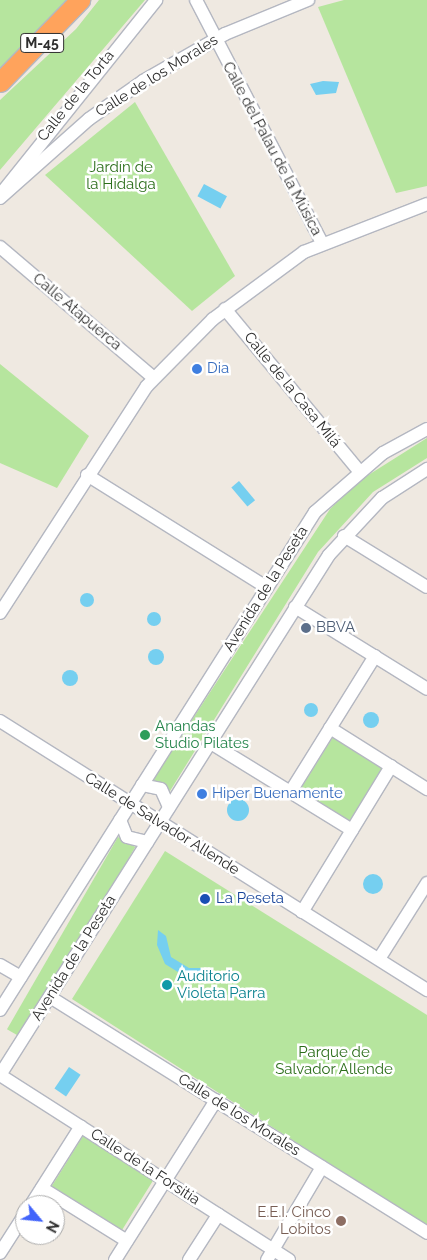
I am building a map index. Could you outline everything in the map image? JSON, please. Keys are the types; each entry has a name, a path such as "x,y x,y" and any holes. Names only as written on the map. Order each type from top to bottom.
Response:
{"highway":[{"name":"M-45","path":"0,82 80,0"}],"street":[{"name":"Calle de la Torta","path":"0,197 74,100 156,0"},
{"name":"Calle del Palau de la Música","path":"196,0 322,244"},
{"name":"Calle de los Morales","path":"0,197 88,119 215,39 308,0"},
{"path":"74,100 75,116 88,119"},
{"path":"0,613 87,475 154,378 225,309 322,244 427,204"},
{"name":"Calle Atapuerca","path":"0,247 154,378"},
{"name":"Calle de la Casa Milá","path":"225,309 359,472"},
{"name":"Avenida de la Peseta","path":"0,1010 315,512 359,472 427,429"},
{"name":"Avenida de la Peseta","path":"0,1075 295,607 344,536 382,498 427,469"},
{"path":"87,475 266,587"},
{"path":"344,536 427,587"},
{"path":"295,607 427,689"},
{"path":"291,791 375,656"},
{"name":"Calle de Salvador Allende","path":"0,721 427,990"},
{"path":"330,728 427,789"},
{"path":"209,742 352,830"},
{"path":"302,912 391,766"},
{"path":"142,785 161,789 169,807"},
{"path":"120,820 127,837 147,842"},
{"path":"379,959 427,884"},
{"path":"0,965 21,977"},
{"name":"Calle de los Morales","path":"50,997 427,1233"},
{"name":"Calle de la Forsitia","path":"0,1075 166,1180 218,1215 270,1255 290,1260"},
{"path":"115,1260 216,1100"},
{"path":"37,1195 81,1126"},
{"path":"270,1255 322,1167"},
{"path":"42,1188 127,1241"},
{"path":"189,1260 218,1215"},
{"path":"0,1253 15,1230"}],"green space":[{"path":"0,0 71,0 0,69"},
{"path":"99,0 145,0 0,170 0,100 76,29"},
{"path":"344,0 427,0 427,186 396,193 318,7"},
{"name":"Jardín de la Hidalga","path":"135,102 235,276 192,311 45,175"},
{"path":"0,364 89,436 57,488 0,463"},
{"path":"427,438 427,458 373,492 318,552 170,791 152,781 330,509 362,479"},
{"path":"333,737 383,768 349,823 299,791"},
{"path":"118,837 135,847 24,1039 7,1029"},
{"name":"Parque de Salvador Allende","path":"165,851 427,1015 427,1226 72,999"},
{"path":"83,1136 153,1180 122,1231 51,1187"}],"water":[{"path":"323,81 339,82 336,93 316,95 310,84"},
{"path":"204,184 227,196 220,209 197,196"},
{"path":"239,481 255,500 247,507 231,487"},
{"path":"84,593 90,593 94,600 90,607 84,607 80,603 80,597"},
{"path":"151,612 157,612 161,619 157,626 151,626 147,622 147,616"},
{"path":"156,649 164,657 156,665 148,657"},
{"path":"70,670 78,678 70,686 62,678"},
{"path":"308,703 314,703 318,710 314,717 308,717 304,713 304,707"},
{"path":"368,712 374,712 379,717 377,726 368,728 363,723 363,717"},
{"path":"238,799 246,802 249,810 246,818 238,821 230,818 227,810 230,802"},
{"path":"369,874 377,874 383,880 383,888 377,894 369,894 363,888 363,880"},
{"path":"158,930 166,936 171,957 189,968 201,968 207,975 186,977 165,964 157,945"},
{"path":"69,1067 81,1075 66,1096 54,1089"}],"place":[{"name":"Dia","path":"197,369"},
{"name":"BBVA","path":"306,628"},
{"name":"Anandas Studio Pilates","path":"145,735"},
{"name":"Hiper Buenamente","path":"202,794"},
{"name":"La Peseta","path":"205,899"},
{"name":"Auditorio Violeta Parra","path":"167,985"},
{"name":"E.E.I. Cinco Lobitos","path":"341,1221"}]}
